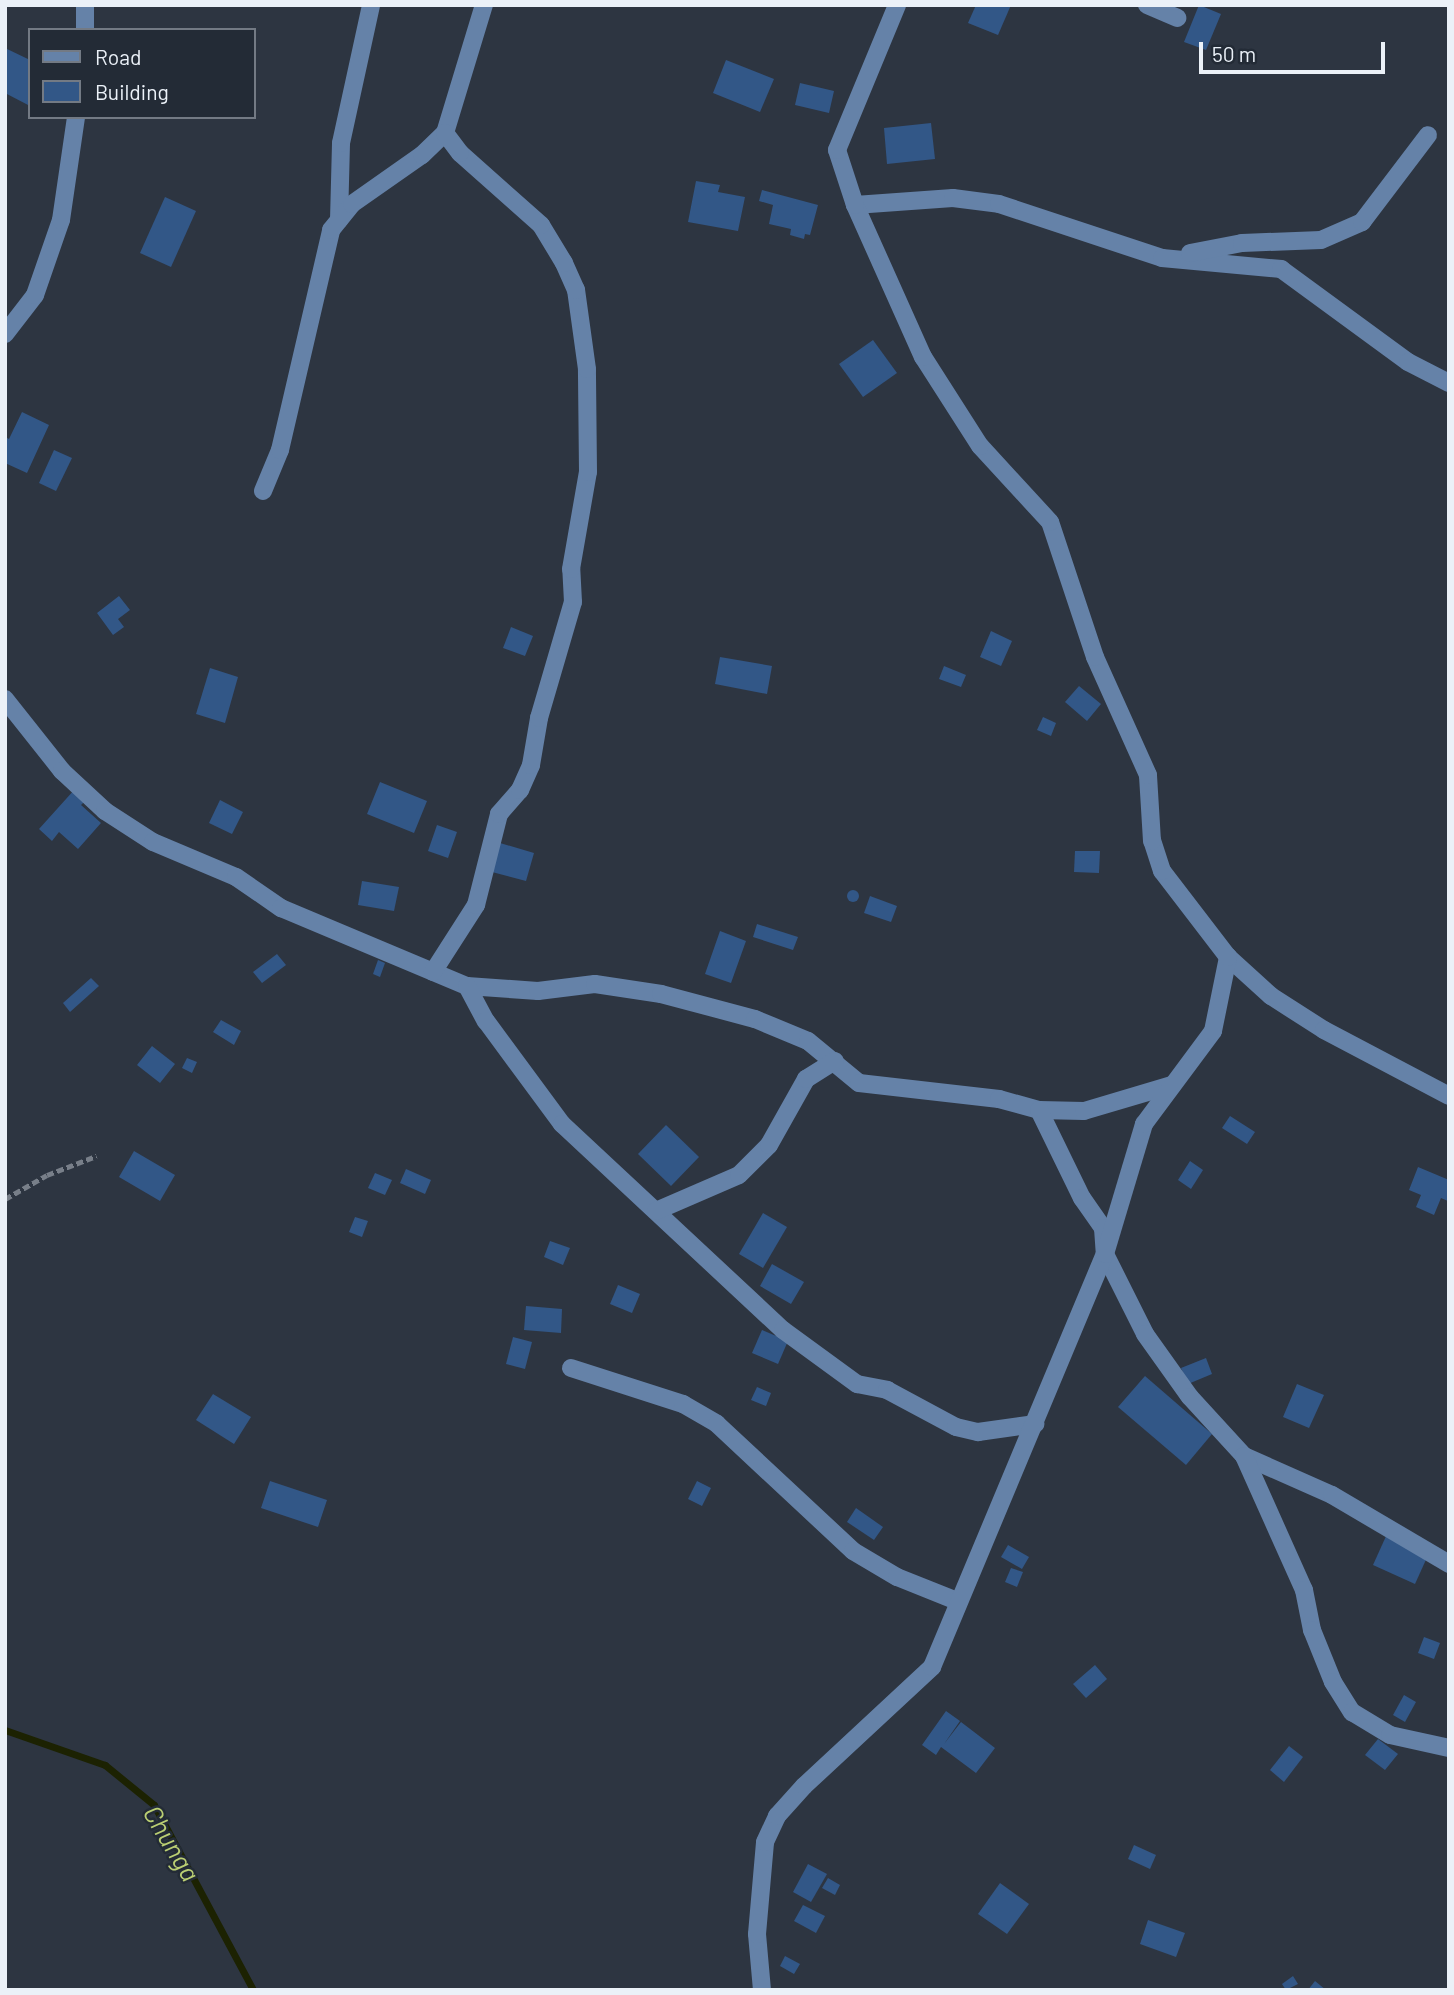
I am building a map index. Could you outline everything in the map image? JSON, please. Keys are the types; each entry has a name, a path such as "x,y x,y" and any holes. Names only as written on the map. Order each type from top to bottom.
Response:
{"street":[{"path":"85,5 85,28"},
{"path":"339,220 341,143 371,5"},
{"path":"263,491 280,450 331,230 352,204 422,155 444,132 484,5"},
{"path":"897,5 837,149 855,205 923,357 980,446 1051,522 1095,657 1147,775 1152,841 1162,871 1179,899 1228,957 1271,996 1324,1030 1449,1096"},
{"path":"1147,5 1177,18"},
{"path":"5,334 35,295 61,219 76,119"},
{"path":"433,972 476,905 499,814 520,790 531,765 539,718 573,602 571,569 588,472 587,369 572,281 541,225 460,153 444,132"},
{"path":"1162,258 1242,243 1321,240 1362,222 1427,135"},
{"path":"855,205 953,198 999,204 1162,258 1281,269 1408,362 1449,383"},
{"path":"5,699 62,771 105,811 153,842 236,877 281,908 467,986 538,991 595,984 649,991 755,1019 808,1041 859,1083 999,1099 1039,1110 1084,1111 1171,1085"},
{"path":"762,1990 757,1934 765,1842 777,1816 932,1667 957,1601 1035,1424 1105,1254 1144,1124 1213,1031 1228,957"},
{"path":"467,986 486,1021 562,1124 783,1330 857,1384 887,1390 956,1427 978,1432 1035,1424"},
{"path":"656,1210 739,1175 769,1145 806,1079 835,1061"},
{"path":"1039,1110 1082,1198 1103,1228 1105,1254 1162,1360 1244,1456 1304,1590 1312,1630 1333,1682 1352,1712 1390,1735 1449,1748"},
{"path":"571,1368 683,1404 717,1424 853,1551 897,1577 957,1601"},
{"path":"1244,1456 1332,1495 1449,1564"}],"path":[{"path":"5,1199 47,1175 96,1156"}],"building":[{"path":"976,5 1011,5 998,35 968,23"},
{"path":"1199,5 1221,14 1206,50 1184,42"},
{"path":"5,48 28,59 28,105 5,93"},
{"path":"726,60 774,79 760,112 713,93"},
{"path":"800,83 834,91 829,113 795,105"},
{"path":"931,123 935,159 887,164 884,128"},
{"path":"696,181 720,185 718,192 745,197 738,231 688,222"},
{"path":"762,190 818,205 810,235 805,234 804,239 790,235 791,229 769,224 773,205 759,201"},
{"path":"165,197 196,211 171,267 140,253"},
{"path":"873,340 897,373 863,397 839,364"},
{"path":"22,412 49,425 27,473 5,463 5,437 9,439"},
{"path":"54,450 72,458 56,491 39,483"},
{"path":"119,596 130,610 118,619 124,627 113,635 97,613"},
{"path":"511,627 533,636 525,656 503,648"},
{"path":"991,631 1012,641 1001,666 980,657"},
{"path":"720,657 772,666 767,694 715,684"},
{"path":"944,666 966,675 961,687 939,679"},
{"path":"210,668 238,677 225,723 196,714"},
{"path":"1079,686 1101,704 1087,721 1065,702"},
{"path":"1043,717 1056,723 1051,736 1037,730"},
{"path":"380,782 427,801 414,833 367,814"},
{"path":"75,789 86,800 81,805 101,823 78,849 59,832 52,841 39,829"},
{"path":"220,800 243,812 232,834 209,823"},
{"path":"437,825 457,832 448,858 428,851"},
{"path":"500,843 534,853 526,881 492,872"},
{"path":"1075,851 1100,851 1099,873 1074,872"},
{"path":"362,881 399,887 394,911 358,905"},
{"path":"853,890 859,896 853,902 847,896"},
{"path":"870,896 897,906 891,922 864,913"},
{"path":"757,924 798,937 793,950 753,937"},
{"path":"720,931 746,941 731,983 705,974"},
{"path":"277,954 286,965 262,983 253,972"},
{"path":"378,960 385,963 380,977 373,974"},
{"path":"91,978 99,986 70,1012 63,1003"},
{"path":"221,1020 241,1031 234,1045 213,1032"},
{"path":"152,1046 175,1064 160,1083 137,1065"},
{"path":"187,1058 197,1062 192,1073 182,1068"},
{"path":"1230,1116 1255,1132 1247,1144 1222,1128"},
{"path":"666,1125 699,1157 671,1186 638,1154"},
{"path":"134,1151 175,1175 160,1201 119,1177"},
{"path":"1190,1161 1203,1170 1191,1189 1178,1180"},
{"path":"1418,1167 1449,1180 1448,1201 1441,1198 1434,1215 1416,1207 1421,1195 1409,1190"},
{"path":"406,1169 431,1180 425,1194 400,1183"},
{"path":"375,1173 392,1180 385,1195 368,1188"},
{"path":"763,1213 787,1227 763,1268 739,1254"},
{"path":"355,1217 368,1221 362,1237 349,1232"},
{"path":"550,1241 570,1248 563,1265 544,1257"},
{"path":"772,1264 804,1282 791,1304 760,1286"},
{"path":"618,1285 640,1294 632,1313 610,1304"},
{"path":"526,1306 562,1309 561,1333 524,1330"},
{"path":"762,1330 788,1341 778,1364 752,1353"},
{"path":"513,1337 532,1342 525,1369 506,1364"},
{"path":"1206,1358 1212,1374 1188,1384 1181,1368"},
{"path":"1145,1376 1212,1434 1186,1465 1118,1407"},
{"path":"1297,1384 1324,1395 1309,1428 1283,1417"},
{"path":"757,1387 771,1393 766,1406 751,1400"},
{"path":"213,1394 251,1417 234,1444 196,1420"},
{"path":"270,1481 327,1500 318,1527 261,1508"},
{"path":"697,1481 711,1488 702,1506 688,1499"},
{"path":"856,1508 883,1527 874,1540 847,1522"},
{"path":"1387,1534 1429,1553 1415,1584 1373,1565"},
{"path":"1008,1545 1029,1557 1022,1569 1001,1557"},
{"path":"1011,1568 1023,1572 1017,1587 1005,1582"},
{"path":"1424,1637 1440,1643 1434,1659 1418,1653"},
{"path":"1095,1665 1107,1679 1086,1698 1073,1684"},
{"path":"1404,1695 1416,1702 1405,1722 1393,1715"},
{"path":"946,1711 960,1721 944,1744 961,1722 995,1748 976,1773 941,1747 936,1755 922,1745"},
{"path":"1378,1739 1398,1754 1385,1770 1365,1755"},
{"path":"1289,1746 1303,1757 1284,1782 1270,1770"},
{"path":"1134,1845 1156,1855 1150,1869 1128,1859"},
{"path":"808,1864 827,1874 811,1902 793,1892"},
{"path":"828,1878 840,1885 835,1895 822,1888"},
{"path":"1000,1883 1029,1904 1007,1934 978,1914"},
{"path":"803,1905 825,1916 816,1933 794,1921"},
{"path":"1148,1920 1185,1933 1176,1957 1140,1944"},
{"path":"785,1956 800,1964 794,1974 780,1966"},
{"path":"1293,1976 1298,1984 1286,1990 1282,1984"},
{"path":"1315,1981 1326,1990 1308,1990"}],"waterway":[{"name":"Chunga","path":"5,1730 105,1765 154,1805 253,1990"}]}
